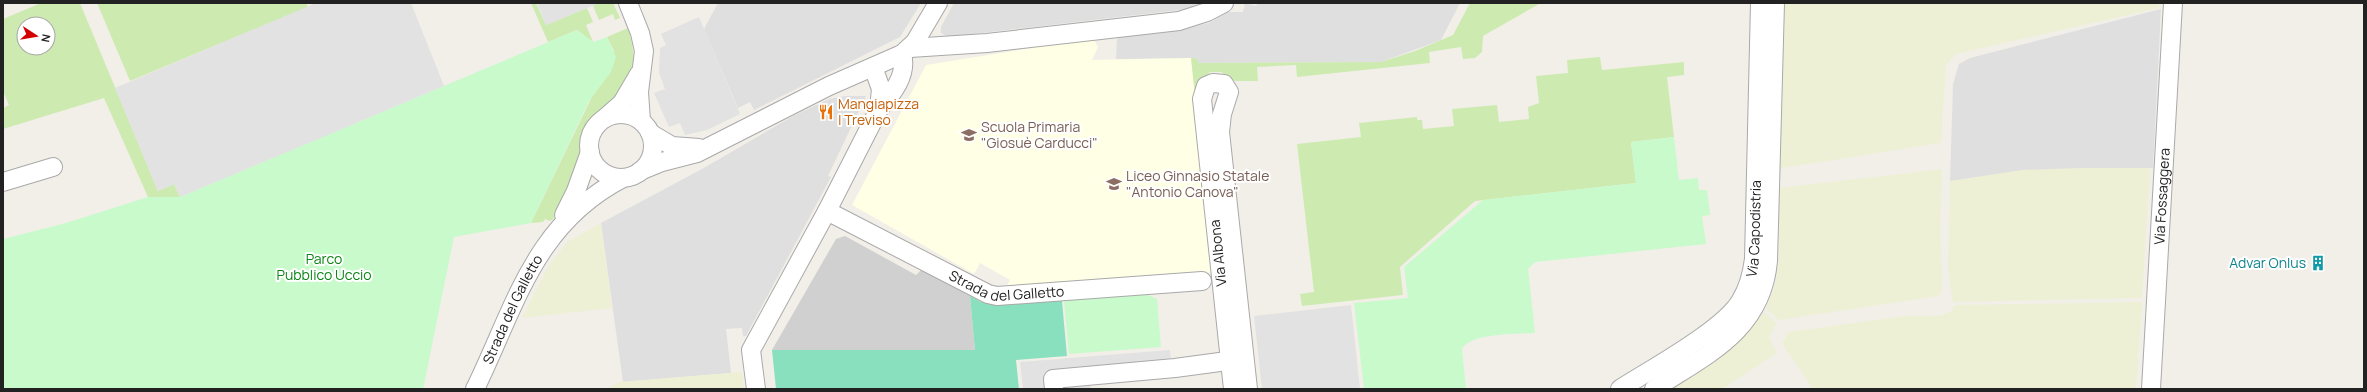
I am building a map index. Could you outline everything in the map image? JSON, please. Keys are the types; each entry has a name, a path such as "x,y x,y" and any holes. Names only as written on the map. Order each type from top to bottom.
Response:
{"street":[{"path":"628,3 642,42 642,70 639,106 653,143 652,154 647,164 640,172"},
{"path":"756,389 751,350 827,211 879,109 891,95 901,76 904,68 906,51 921,34 938,3"},
{"path":"642,70 626,97 597,124 589,142 590,152 598,168 614,177 623,178 662,162 691,156 805,98 906,51 1179,21 1207,12 1224,3"},
{"name":"Via Capodistria","path":"1620,389 1718,325 1738,305 1749,286 1754,259 1760,3"},
{"name":"Via Capodistria","path":"1654,389 1732,337 1750,316 1763,289 1768,261 1774,3"},
{"name":"Via Fossaggera","path":"2151,389 2173,3"},
{"path":"873,67 881,89 879,109"},
{"name":"Via Albona","path":"1233,389 1237,360 1220,132 1222,114 1229,92 1224,84 1213,83 1206,86 1202,98 1237,360 1248,389"},
{"path":"605,118 624,114 646,127 662,141 680,148 698,148 714,145"},
{"name":"Strada del Galletto","path":"475,389 526,277 554,233 576,192 590,152"},
{"path":"3,182 53,167"},
{"name":"Strada del Galletto","path":"554,233 586,200 623,178"},
{"name":"Strada del Galletto","path":"827,211 988,294 998,296 1202,281"},
{"path":"1054,389 1053,379 1175,368 1237,360"}],"shaded area":[{"path":"316,3 411,3 444,86 180,197 174,184 158,191 115,88"},
{"path":"537,3 596,3 597,4 546,25"},
{"path":"718,3 921,3 900,37 754,110 750,102 738,108 704,29"},
{"path":"954,3 1202,3 1188,9 948,37 941,33 941,27"},
{"path":"1245,3 1256,6 1258,3 1460,3 1441,40 1381,62 1198,63 1191,58 1116,59 1117,39 1121,36 1175,30 1209,23 1227,12 1243,12"},
{"path":"1781,3 2159,3 2159,8 1956,54 1946,65 1941,143 1777,169"},
{"path":"2161,9 2153,168 1950,181 1953,84 1959,64 1970,58"},
{"path":"699,17 740,114 707,130 685,135 680,123 669,127 654,93 665,89 659,73 660,48 666,45 661,34"},
{"path":"1093,38 1098,47 1092,60 1191,58 1215,272 1003,293 1010,280 980,263 974,274 852,205 926,65"},
{"path":"845,96 866,96 828,176 831,177 746,336 743,336 742,328 726,329 731,373 623,382 601,223 702,169 793,116 829,99"},
{"path":"2150,168 2142,298 1953,302 1948,270 1950,181 2022,170"},
{"path":"1942,169 1940,227 1942,288 1939,296 1779,320 1766,308 1775,285 1779,260 1778,188"},
{"path":"601,223 612,308 522,318 548,267 567,242"},
{"path":"845,236 916,275 921,270 970,296 975,350 772,350 836,239"},
{"path":"2142,302 2136,389 1813,389 1782,344 1788,332 1905,316 1939,316 1951,311 1955,305"},
{"path":"1351,305 1360,389 1262,389 1254,316"},
{"path":"1764,312 1776,323 1769,337 1777,353 1722,389 1666,389 1732,345 1750,330"},
{"path":"1170,350 1172,374 1090,383 1091,389 1023,389 1020,362"},
{"path":"742,372 744,389 607,389 619,382"}],"green space":[{"path":"41,3 80,3 158,191 174,184 180,197 148,197 104,98 3,129 3,108 9,105 3,91 3,19"},
{"path":"97,3 306,3 308,7 130,81"},
{"path":"531,3 536,3 546,25 587,8 593,22 586,25 593,42 577,30 548,42"},
{"path":"596,3 613,3 620,18 615,20 613,14 599,20 593,6"},
{"path":"1470,3 1553,3 1539,4 1483,36 1482,52 1475,58 1463,59 1461,47 1429,52 1430,63 1297,77 1296,65 1257,67 1258,81 1235,81 1221,72 1210,72 1200,82 1196,104 1191,58 1198,59 1198,63 1381,62 1415,51 1453,35"},
{"path":"628,28 633,50 632,70 629,79 618,96 587,123 583,134 580,154 575,171 565,196 553,219 550,221 545,219 543,222 531,223 614,51 607,37"},
{"name":"Parco Pubblico Uccio","path":"577,30 593,42 607,37 616,57 611,72 589,101 531,223 454,237 423,389 3,389 3,239 66,223 148,197 180,197"},
{"path":"1600,57 1602,70 1684,62 1684,75 1667,77 1674,137 1631,142 1636,183 1475,201 1400,267 1403,295 1302,306 1300,294 1314,292 1297,144 1361,137 1359,123 1417,117 1417,120 1422,120 1423,129 1454,126 1452,109 1497,105 1499,122 1529,119 1528,107 1539,103 1536,76 1568,73 1567,60"},
{"path":"1674,137 1679,180 1698,178 1699,190 1707,190 1710,215 1702,216 1706,244 1535,262 1528,269 1535,333 1496,335 1484,337 1467,344 1462,349 1466,389 1364,389 1354,303 1408,298 1404,267 1483,200 1636,183 1631,142"},
{"path":"1146,294 1157,299 1161,347 1069,354 1064,301"},
{"path":"970,296 981,302 991,303 1055,297 1062,301 1067,356 1016,360 1019,389 776,389 772,350 975,350"}],"place":[{"name":"Mangiapizza | Treviso","path":"826,112"},
{"name":"Scuola Primaria \"Giosuè Carducci\"","path":"969,135"},
{"name":"Liceo Ginnasio Statale \"Antonio Canova\"","path":"1114,184"},
{"name":"Advar Onlus","path":"2318,263"}]}
